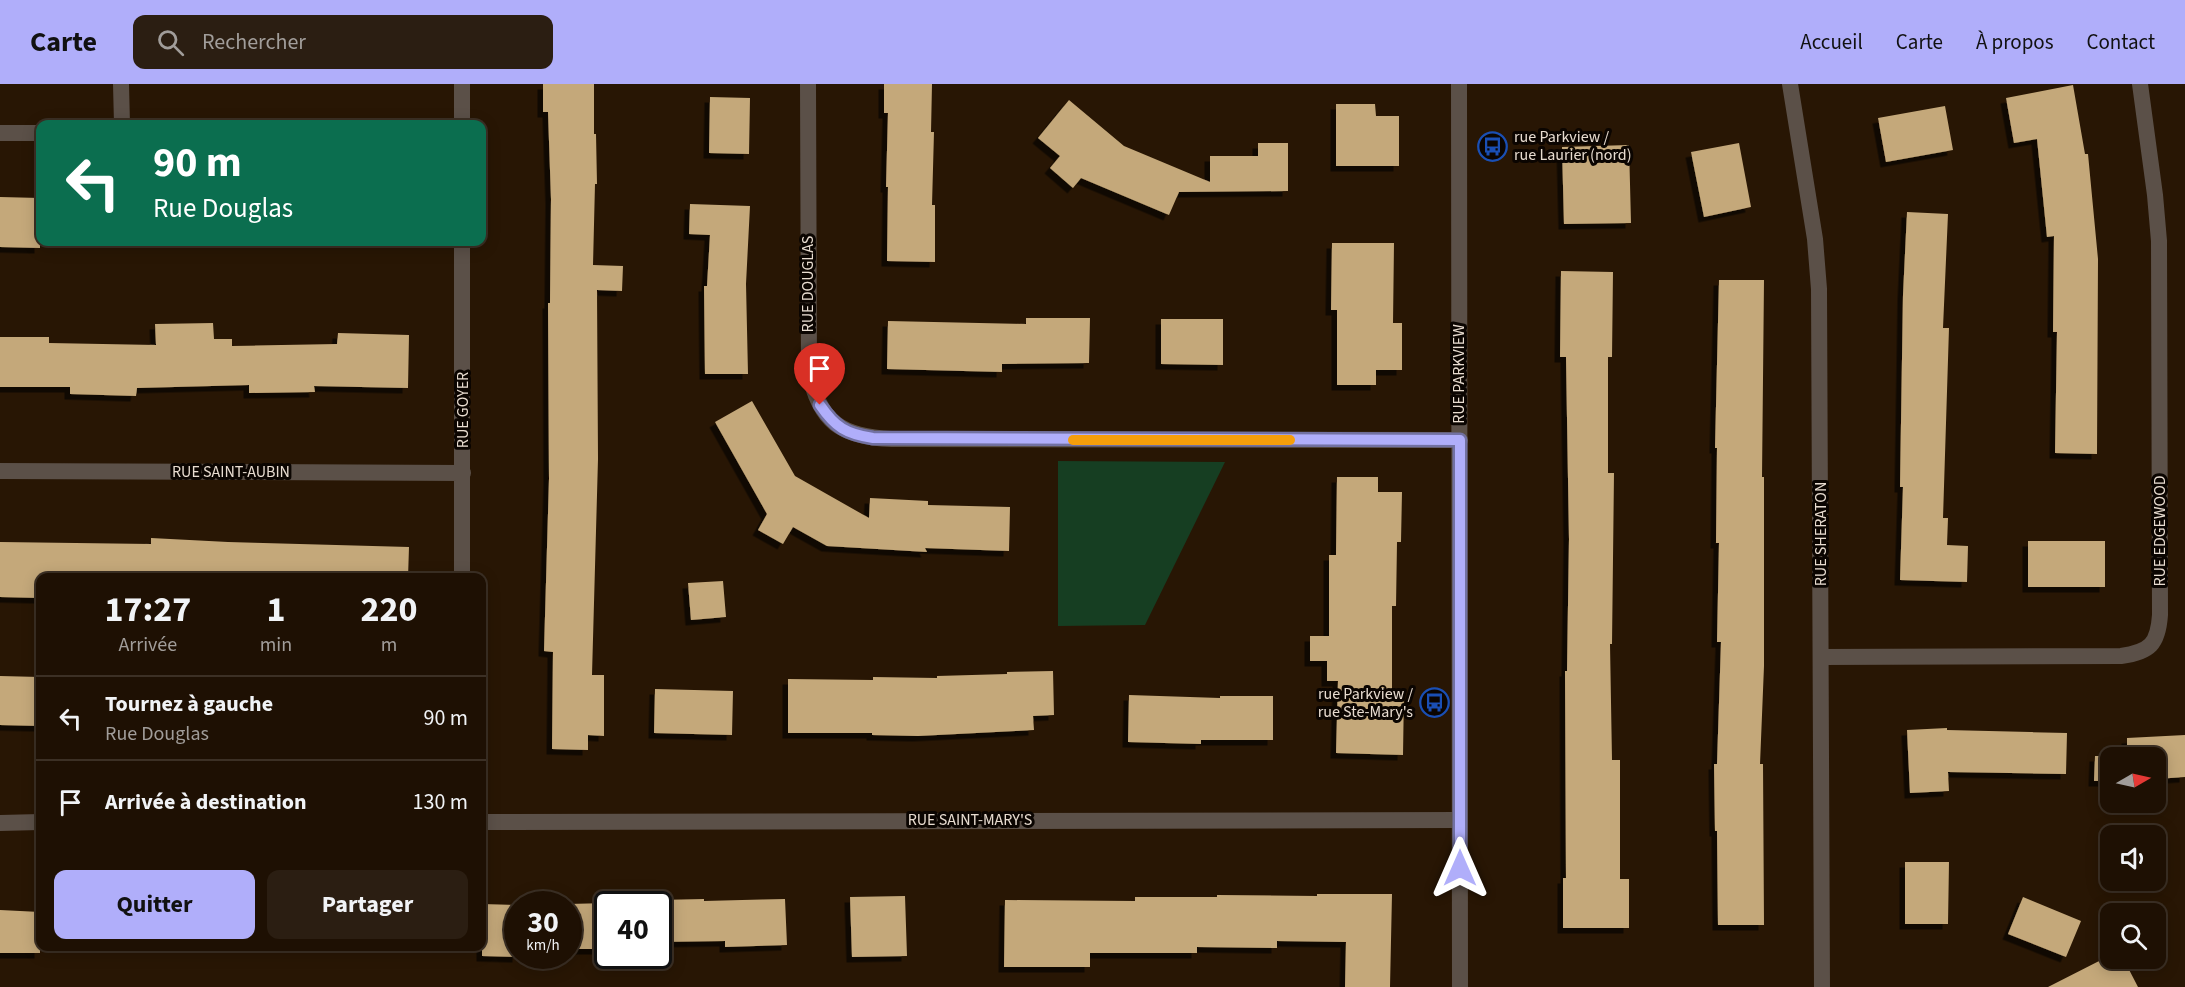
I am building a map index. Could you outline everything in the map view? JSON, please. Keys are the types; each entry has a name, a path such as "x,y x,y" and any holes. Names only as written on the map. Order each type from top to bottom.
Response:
{"street":[{"path":"121,84 122,120"},
{"path":"462,84 462,120"},
{"name":"RUE DOUGLAS","path":"808,84 809,370 812,388 820,405 841,429 854,435 892,439 1460,440"},
{"name":"RUE PARKVIEW","path":"1459,84 1460,987"},
{"name":"RUE SHERATON","path":"1790,84 1818,261 1822,987"},
{"name":"RUE EDGEWOOD","path":"1821,657 2121,656 2140,652 2150,647 2156,639 2160,615 2159,241 2140,84"},
{"path":"0,133 36,133"},
{"name":"RUE GOYER","path":"462,246 462,573"},
{"name":"RUE SAINT-AUBIN","path":"0,471 463,473"},
{"name":"RUE SAINT-MARY'S","path":"486,822 1459,820"},
{"path":"0,823 36,822"}],"green space":[{"path":"1058,461 1225,462 1145,625 1058,626"}],"building":[{"path":"543,84 594,84 597,184 595,184 593,265 623,266 622,291 597,290 598,459 592,675 604,675 604,736 588,735 588,750 552,749 553,652 544,651 549,479 548,303 550,303 551,199 548,112 543,112"},
{"path":"884,84 932,84 931,132 934,132 932,205 935,205 935,262 887,261 888,113 884,113"},
{"path":"2073,85 2085,154 2088,154 2098,259 2097,454 2055,453 2057,332 2053,332 2054,236 2047,237 2037,139 2014,143 2006,98"},
{"path":"710,97 750,98 749,154 709,153"},
{"path":"1069,100 1124,146 1210,182 1210,156 1258,156 1258,143 1288,143 1288,191 1179,192 1169,215 1081,178 1073,188 1050,168 1060,156 1038,138"},
{"path":"1336,104 1375,104 1376,116 1399,116 1399,166 1336,166"},
{"path":"1945,106 1953,150 1886,162 1878,118"},
{"path":"1739,143 1751,207 1704,217 1691,152"},
{"path":"1629,145 1631,223 1564,224 1562,147"},
{"path":"0,197 36,198 36,246 40,248 0,247"},
{"path":"690,204 750,206 746,284 748,374 705,374 704,286 707,286 710,235 689,234"},
{"path":"1907,212 1948,214 1943,328 1949,328 1943,518 1948,518 1947,545 1968,546 1967,582 1900,580 1903,487 1900,487 1903,295"},
{"path":"1332,243 1394,243 1393,323 1402,323 1402,370 1376,370 1376,385 1337,385 1337,310 1331,310"},
{"path":"1561,271 1613,272 1612,357 1608,357 1608,473 1614,473 1612,644 1610,644 1612,760 1620,760 1620,879 1629,879 1629,928 1563,928 1563,878 1566,878 1565,671 1567,671 1569,539 1566,357 1560,357"},
{"path":"1719,280 1764,280 1762,477 1764,477 1764,666 1760,764 1763,764 1764,925 1718,925 1714,764 1717,764 1721,642 1717,642 1719,543 1716,543 1717,448 1715,448"},
{"path":"1026,318 1090,318 1089,363 1002,364 1002,372 887,369 888,321 1026,324"},
{"path":"1161,319 1223,319 1223,365 1161,364"},
{"path":"213,323 214,339 232,339 232,346 337,344 338,333 409,335 408,388 314,386 315,392 249,393 249,385 137,388 136,396 70,394 70,387 0,387 0,337 49,337 49,343 156,345 155,324"},
{"path":"752,401 795,476 869,518 870,498 928,501 928,505 1010,507 1009,551 925,548 927,552 827,546 793,527 783,544 758,530 767,514 715,422"},
{"path":"1337,477 1378,477 1378,492 1402,492 1401,542 1397,542 1396,606 1392,606 1392,691 1404,691 1403,755 1336,753 1338,681 1327,681 1327,661 1310,661 1310,636 1329,636 1329,555 1336,555"},
{"path":"151,538 409,547 408,573 36,573 36,598 0,597 0,542 151,544"},
{"path":"2028,541 2105,541 2105,587 2028,587"},
{"path":"723,581 726,617 691,620 688,583"},
{"path":"1053,671 1054,715 1033,716 1034,730 918,736 872,735 872,733 788,733 788,679 873,680 873,677 937,678 937,676"},
{"path":"0,676 36,677 36,726 0,725"},
{"path":"655,689 733,691 732,735 654,733"},
{"path":"1129,695 1220,698 1220,696 1273,696 1273,740 1201,740 1201,744 1128,742"},
{"path":"1947,728 1947,730 2067,733 2066,774 1948,772 1949,791 1910,793 1907,730"},
{"path":"2185,735 2185,777 2166,778 2166,747 2127,747 2127,738"},
{"path":"2095,756 2100,756 2100,781 2094,781"},
{"path":"1905,862 1949,862 1948,924 1905,924"},
{"path":"1317,894 1392,894 1390,987 1345,987 1346,942 1277,941 1277,948 1197,947 1197,953 1090,953 1090,967 1004,967 1005,900 1135,901 1135,897 1317,896"},
{"path":"905,896 907,956 852,957 850,897"},
{"path":"2023,897 2081,921 2066,957 2008,934"},
{"path":"785,899 787,945 725,947 725,941 672,942 672,900"},
{"path":"594,903 594,949 582,949 582,904"},
{"path":"486,904 504,905 504,957 482,956 482,951 486,951"},
{"path":"0,910 36,912 36,951 40,953 0,953"},
{"path":"2100,961 2100,969 2129,969 2138,987 2048,987"}],"slow traffic":[{"path":"1073,440 1290,440"}],"place":[{"name":"rue Parkview / rue Laurier (nord)","path":"1493,146"},
{"name":"rue Parkview / rue Ste-Mary's","path":"1434,703"}],"route":[{"path":"820,405 841,429 854,435 873,438 1460,440 1460,868"}]}
